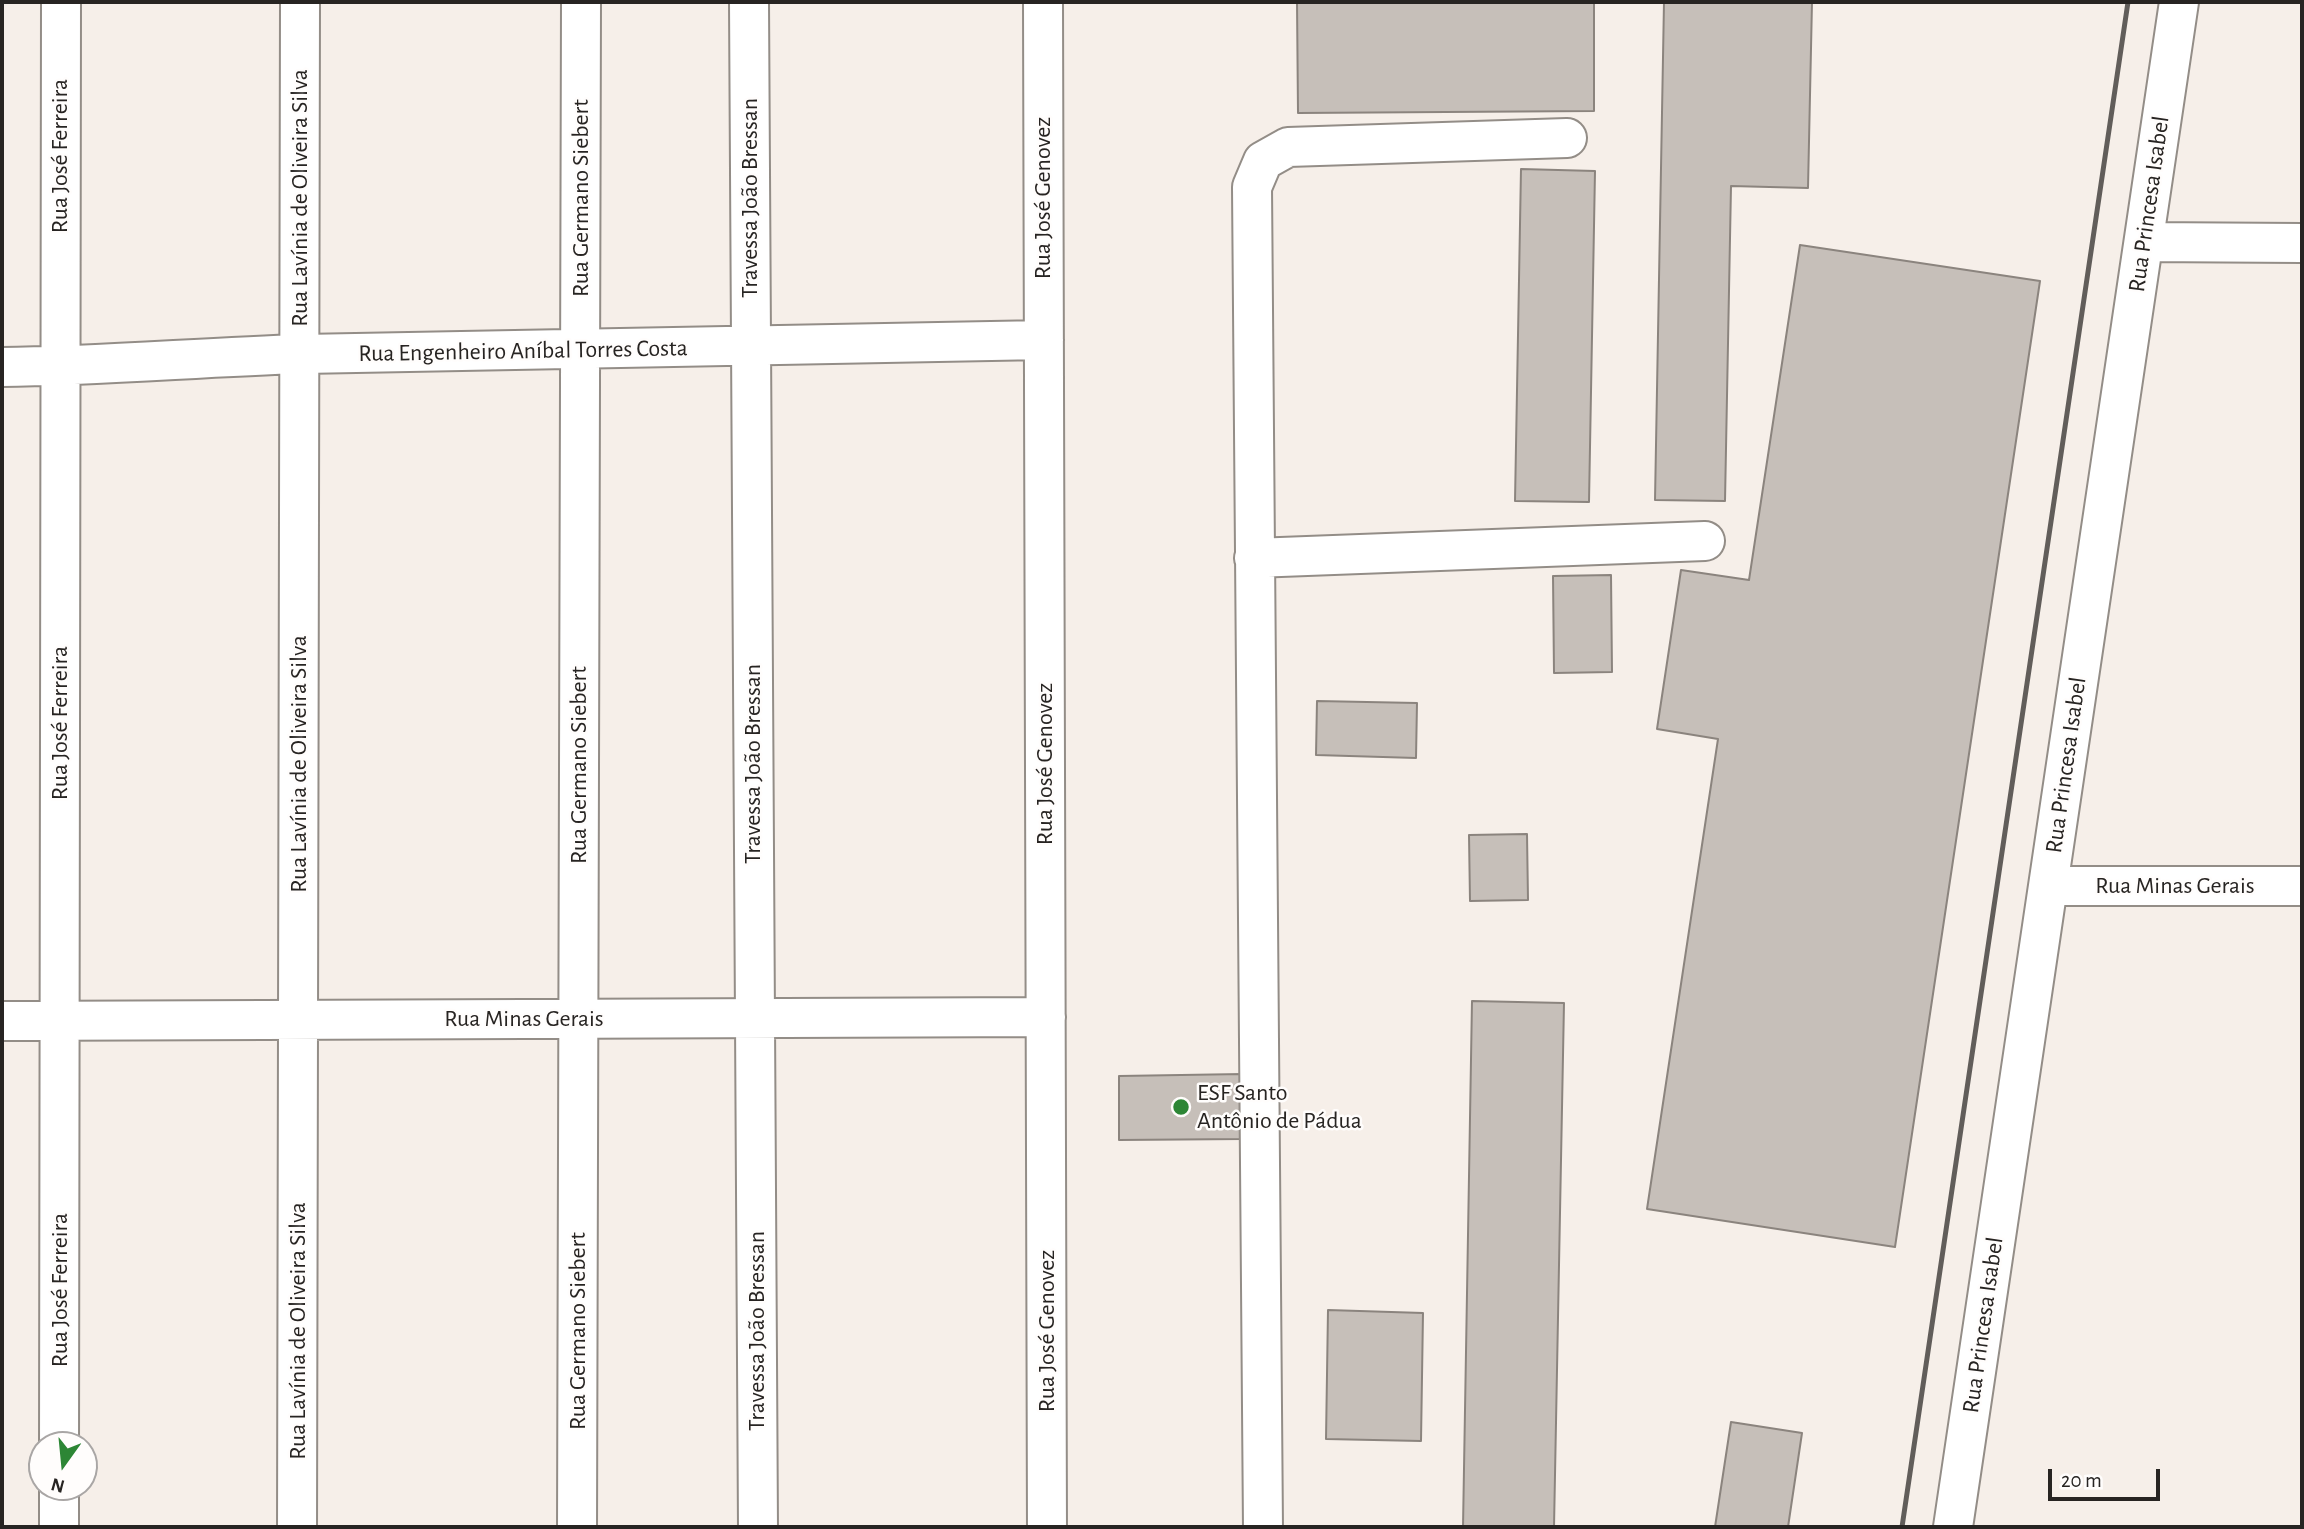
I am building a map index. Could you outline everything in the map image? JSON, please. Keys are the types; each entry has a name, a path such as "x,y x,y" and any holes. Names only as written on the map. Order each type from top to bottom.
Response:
{"street":[{"name":"Rua José Ferreira","path":"59,1431 61,2"},
{"name":"Rua Lavínia de Oliveira Silva","path":"298,1527 300,2"},
{"name":"Rua Germano Siebert","path":"577,1527 581,2"},
{"name":"Travessa João Bressan","path":"749,2 758,1527"},
{"name":"Rua José Genovez","path":"1042,2 1047,1527"},
{"name":"Rua Princesa Isabel","path":"1953,1527 2179,2"},
{"path":"1263,1527 1252,187 1263,161 1288,147 1567,138"},
{"path":"2144,242 2302,243"},
{"name":"Rua Engenheiro Aníbal Torres Costa","path":"2,366 60,366 300,354 580,348 751,348 1044,340"},
{"path":"1254,558 1705,541"},
{"name":"Rua Minas Gerais","path":"2048,886 2302,886"},
{"name":"Rua Minas Gerais","path":"2,1021 1046,1017"},
{"path":"59,1501 59,1527"}],"building":[{"path":"1297,2 1594,2 1594,111 1298,113"},
{"path":"1664,2 1812,2 1808,188 1731,186 1725,501 1655,500"},
{"path":"1521,169 1595,171 1589,502 1515,501"},
{"path":"1800,245 2040,281 1895,1247 1647,1209 1718,739 1657,729 1681,570 1749,580"},
{"path":"1611,575 1612,672 1554,673 1553,576"},
{"path":"1317,701 1417,703 1416,758 1316,755"},
{"path":"1527,834 1528,900 1470,901 1469,835"},
{"path":"1472,1001 1564,1003 1554,1527 1463,1527"},
{"name":"ESF Santo Antônio de Pádua","path":"1243,1074 1243,1139 1119,1140 1119,1076"},
{"path":"1328,1310 1423,1313 1421,1441 1326,1439"},
{"path":"1731,1422 1802,1433 1788,1527 1715,1527"}],"railway":[{"path":"1902,1527 2128,2"}],"place":[{"name":"ESF Santo Antônio de Pádua","path":"1181,1107"}]}
